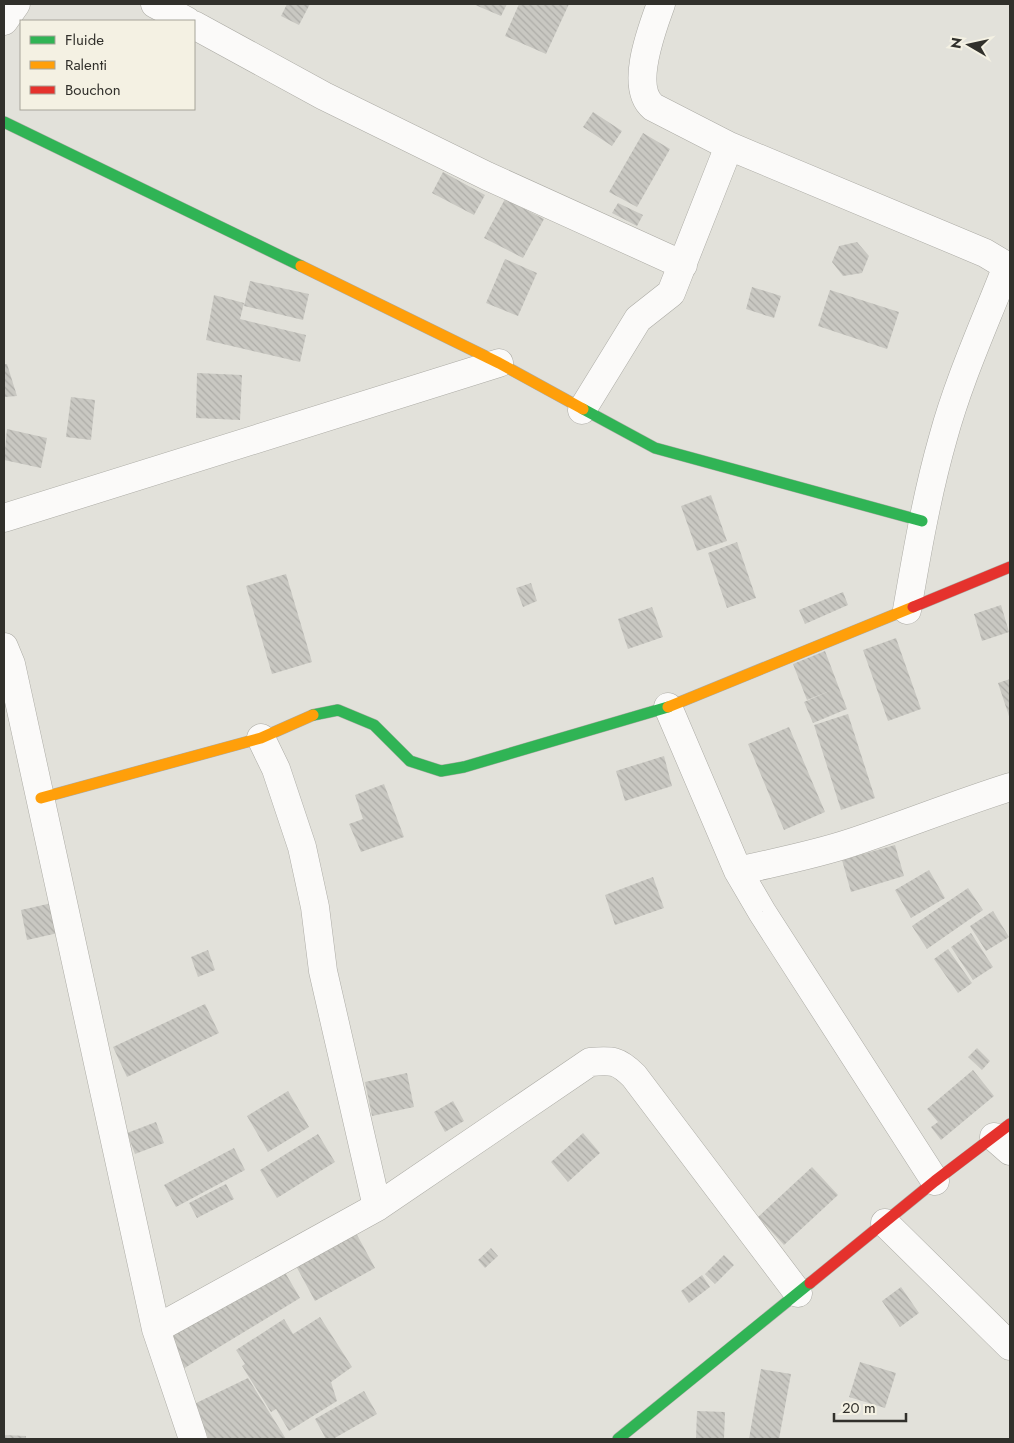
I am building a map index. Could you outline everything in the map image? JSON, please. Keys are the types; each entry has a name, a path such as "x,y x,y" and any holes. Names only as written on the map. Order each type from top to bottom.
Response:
{"street":[{"path":"4,21 16,4"},
{"path":"155,4 185,20"},
{"path":"661,4 645,59 642,83 648,102 729,146 984,253 1009,267 963,378 943,436 922,521 907,610"},
{"path":"195,26 341,104 487,176 683,265"},
{"path":"4,122 499,363 582,410 655,448 922,521"},
{"path":"582,410 638,320 671,293 729,146"},
{"path":"4,518 499,363"},
{"path":"41,798 261,738 318,712 338,710 374,725 410,761 442,771 464,767 668,707 1010,567"},
{"path":"6,658 41,798 156,1329 193,1439"},
{"path":"668,707 738,871 762,912 935,1181"},
{"path":"261,738 276,769 302,847 315,907 323,971 377,1207"},
{"path":"738,871 804,856 851,842 938,810 1010,787"},
{"path":"156,1329 377,1207 590,1062 607,1060 622,1064 634,1076 798,1293"},
{"path":"618,1439 935,1181 1005,1137"},
{"path":"884,1223 1010,1346"}],"building":[{"path":"287,4 310,4 299,25 281,16"},
{"path":"473,4 507,4 501,16"},
{"path":"519,4 569,4 546,54 505,36"},
{"path":"593,112 622,131 612,146 583,127"},
{"path":"643,133 670,149 637,207 609,192"},
{"path":"443,172 485,195 474,215 432,193"},
{"path":"505,199 544,219 523,258 484,238"},
{"path":"618,203 643,215 637,226 612,213"},
{"path":"857,242 869,256 862,273 843,276 832,262 839,246"},
{"path":"505,259 537,273 518,316 486,303"},
{"path":"250,281 309,294 303,320 244,306"},
{"path":"752,287 781,296 774,318 746,309"},
{"path":"830,290 899,312 887,349 818,326"},
{"path":"214,295 244,303 240,319 306,335 300,362 206,340"},
{"path":"4,364 7,364 17,396 4,397"},
{"path":"197,373 242,375 240,420 196,418"},
{"path":"71,397 95,400 91,440 66,437"},
{"path":"7,429 47,438 41,468 4,460"},
{"path":"711,495 727,541 697,551 681,506"},
{"path":"737,542 756,598 727,608 708,553"},
{"path":"286,574 312,662 272,674 246,586"},
{"path":"531,583 537,601 523,607 516,588"},
{"path":"843,592 848,605 805,624 799,610"},
{"path":"1001,605 1009,632 982,641 974,614"},
{"path":"652,607 663,637 628,649 618,619"},
{"path":"896,638 921,709 888,721 863,650"},
{"path":"825,651 847,709 813,723 804,702 832,690 807,700 793,664"},
{"path":"1010,679 1010,719 998,683"},
{"path":"848,714 875,798 841,810 814,725"},
{"path":"789,727 825,812 784,830 748,744"},
{"path":"664,756 672,786 625,801 616,771"},
{"path":"384,784 404,837 361,852 349,824 363,819 355,795"},
{"path":"895,845 904,876 851,892 842,860"},
{"path":"929,870 945,898 911,918 895,890"},
{"path":"653,877 664,908 615,925 605,895"},
{"path":"968,888 983,910 927,949 912,926"},
{"path":"52,903 58,933 27,940 21,910"},
{"path":"993,911 1009,937 986,951 970,926"},
{"path":"971,933 993,967 973,980 951,947"},
{"path":"948,949 972,983 958,993 934,959"},
{"path":"208,950 215,970 198,977 191,957"},
{"path":"205,1004 219,1033 127,1077 113,1047"},
{"path":"977,1048 990,1061 982,1070 968,1057"},
{"path":"973,1070 994,1096 941,1140 931,1127 938,1122 927,1109"},
{"path":"407,1073 414,1107 372,1116 365,1082"},
{"path":"288,1091 309,1127 268,1152 247,1116"},
{"path":"453,1101 464,1121 445,1132 434,1112"},
{"path":"156,1122 164,1143 135,1154 127,1133"},
{"path":"583,1133 600,1153 568,1182 551,1162"},
{"path":"318,1134 335,1162 277,1198 260,1170"},
{"path":"234,1148 245,1170 176,1207 164,1185"},
{"path":"812,1167 838,1195 784,1245 758,1217"},
{"path":"226,1184 234,1199 197,1218 189,1203"},
{"path":"356,1233 375,1268 315,1301 296,1266"},
{"path":"491,1248 498,1256 485,1268 478,1260"},
{"path":"724,1255 734,1265 715,1284 705,1274"},
{"path":"283,1269 300,1298 183,1369 166,1340"},
{"path":"702,1275 710,1287 689,1303 681,1291"},
{"path":"901,1287 919,1313 900,1327 882,1301"},
{"path":"320,1317 352,1367 331,1382 337,1401 289,1431 276,1409 271,1412 242,1366 245,1364 236,1350 284,1319 293,1334"},
{"path":"860,1362 896,1373 885,1408 849,1397"},
{"path":"761,1369 791,1374 779,1439 749,1439"},
{"path":"248,1378 286,1439 209,1439 192,1405"},
{"path":"364,1391 377,1414 333,1439 326,1439 315,1419"},
{"path":"697,1411 725,1412 724,1439 696,1439"},
{"path":"4,1435 26,1436 26,1439 4,1439"}],"traffic: fast":[{"path":"4,122 301,266"},
{"path":"583,409 655,448 922,521"},
{"path":"313,715 338,710 374,725 410,761 441,771 464,767 668,707"},
{"path":"618,1439 810,1283"}],"traffic: slow":[{"path":"301,266 499,363 583,409"},
{"path":"668,707 913,607"},
{"path":"41,798 261,738 313,715"}],"traffic: jam":[{"path":"913,607 1010,567"},
{"path":"810,1283 935,1181 1010,1124"}]}
